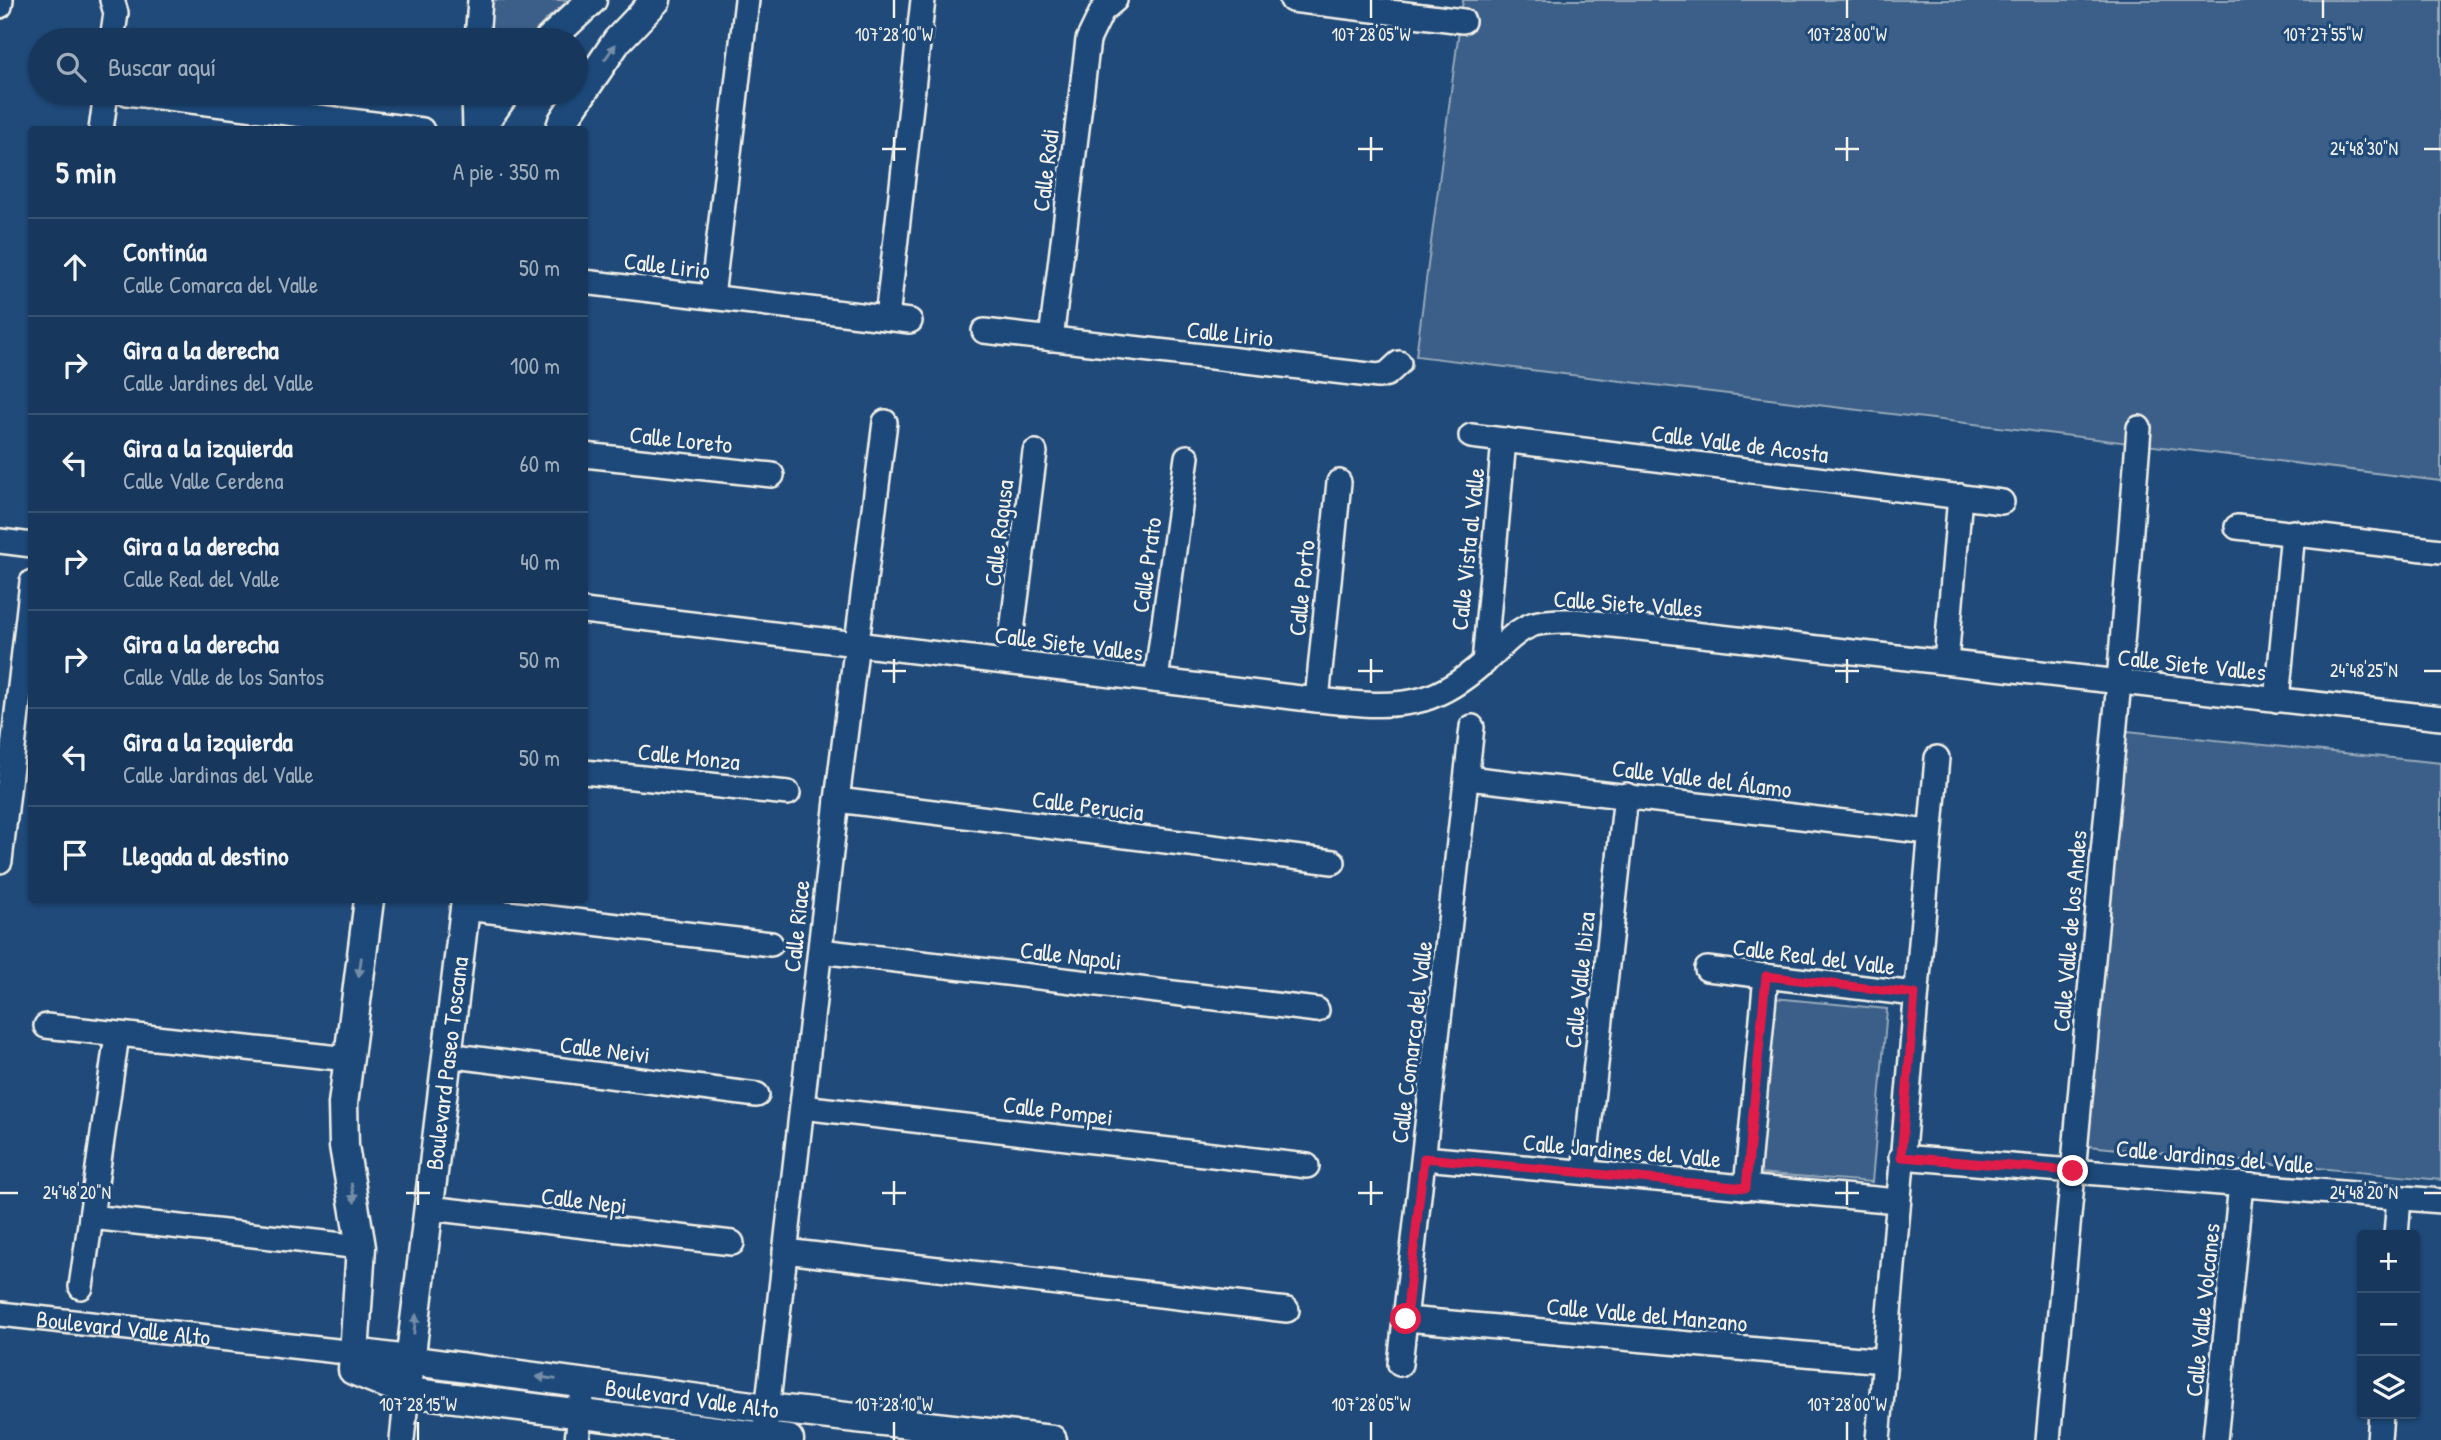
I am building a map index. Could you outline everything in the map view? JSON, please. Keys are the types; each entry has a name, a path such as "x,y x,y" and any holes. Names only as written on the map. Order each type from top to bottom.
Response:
{"street":[{"path":"0,6 1,0"},
{"path":"112,0 116,13 114,28"},
{"path":"478,28 480,0"},
{"path":"562,28 592,0"},
{"path":"588,84 617,41 656,0"},
{"path":"712,297 747,0"},
{"name":"Calle Lirio","path":"588,282 898,320 923,0"},
{"path":"1292,0 1400,7 1463,21"},
{"name":"Calle Rodi","path":"1051,339 1084,65 1088,40 1103,4"},
{"path":"102,126 104,105"},
{"path":"223,105 390,126"},
{"path":"475,105 477,126"},
{"path":"480,126 496,105"},
{"path":"561,126 574,105"},
{"name":"Calle Lirio","path":"984,331 1378,376 1387,374 1399,363"},
{"name":"Calle Riace","path":"761,1438 758,1407 785,1251 837,800 886,422"},
{"name":"Calle Valle de los Andes","path":"2048,1440 2119,682 2139,428"},
{"name":"Calle Valle de Acosta","path":"1471,436 2002,502"},
{"name":"Calle Vista al Valle","path":"1484,663 1504,440"},
{"name":"Calle Ragusa","path":"1008,662 1035,452"},
{"name":"Calle Loreto","path":"588,455 772,475"},
{"name":"Calle Prato","path":"1156,680 1187,457"},
{"name":"Calle Porto","path":"1317,700 1339,482"},
{"path":"1946,662 1960,496"},
{"path":"2237,527 2441,551"},
{"path":"2277,700 2293,533"},
{"path":"0,541 28,544"},
{"name":"Calle Siete Valles","path":"588,611 1317,700 1392,705 1426,698 1460,682 1517,633 1533,625 1552,621 1577,621 2441,718"},
{"path":"0,861 28,617"},
{"name":"Calle Comarca del Valle","path":"1400,1364 1472,727"},
{"path":"1878,1440 1937,758"},
{"name":"Calle Monza","path":"588,772 788,793"},
{"name":"Calle Valle del Álamo","path":"1468,778 1929,832"},
{"name":"Calle Valle Ibiza","path":"1584,1172 1626,795"},
{"name":"Calle Perucia","path":"837,800 1333,862"},
{"path":"346,1358 361,1248 344,1146 343,1104 369,903"},
{"path":"465,904 771,944"},
{"name":"Boulevard Paseo Toscana","path":"407,1392 465,904"},
{"name":"Calle Napoli","path":"820,951 1317,1010"},
{"name":"Calle Real del Valle","path":"1707,970 1915,994"},
{"path":"1746,1188 1766,976"},
{"path":"46,1026 348,1059"},
{"path":"81,1287 117,1035"},
{"name":"Calle Neivi","path":"447,1055 757,1095"},
{"name":"Calle Pompei","path":"802,1107 1307,1166"},
{"name":"Calle Jardinas del Valle","path":"1901,1157 2441,1201"},
{"name":"Calle Jardines del Valle","path":"1424,1158 1898,1201"},
{"name":"Calle Valle Volcanes","path":"2215,1440 2241,1184"},
{"path":"2396,1230 2399,1198"},
{"name":"Calle Nepi","path":"429,1208 733,1243"},
{"path":"92,1217 361,1248"},
{"path":"785,1251 1287,1310"},
{"name":"Boulevard Valle Alto","path":"0,1314 346,1358 411,1359 758,1407 1052,1440"},
{"name":"Calle Valle del Manzano","path":"1406,1319 1884,1361"},
{"name":"Boulevard Valle Alto","path":"346,1358 369,1378 407,1392 579,1426 761,1438"},
{"path":"579,1426 584,1384"},
{"path":"402,1440 407,1392"},
{"path":"2379,1440 2381,1419"}],"shaded area":[{"path":"482,0 569,0 538,28 478,28"},
{"path":"1463,0 2441,0 2441,481 1416,356"},
{"path":"2127,731 2441,763 2441,1180 2088,1146"},
{"path":"1774,998 1887,1009 1872,1182 1757,1173"}],"route":[{"path":"1406,1319 1424,1158 1746,1188 1766,976 1915,994 1901,1157 2073,1171"}]}
